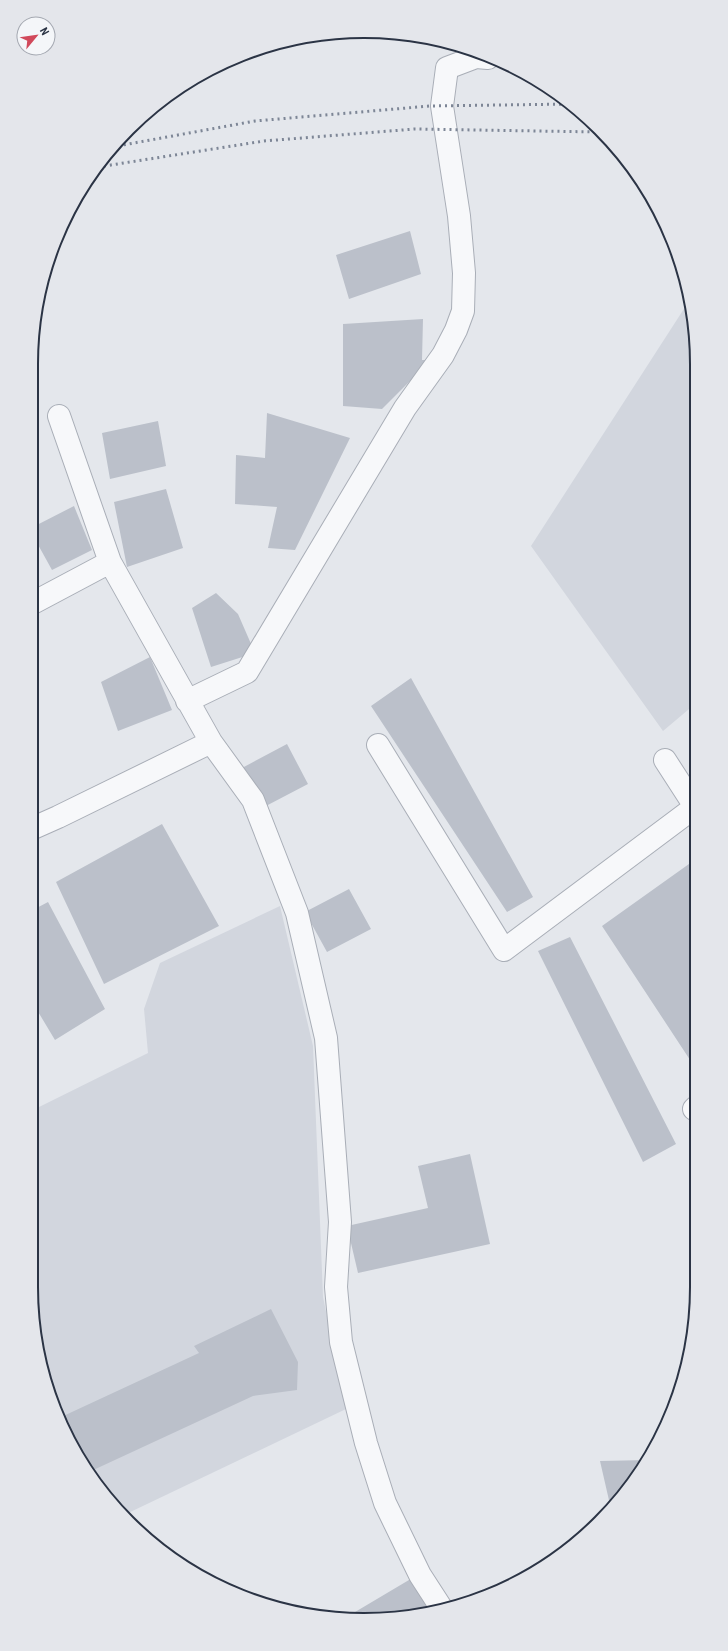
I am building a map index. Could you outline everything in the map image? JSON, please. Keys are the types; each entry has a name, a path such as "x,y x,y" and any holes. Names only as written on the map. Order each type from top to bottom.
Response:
{"street":[{"path":"187,701 247,672 405,408 443,355 456,330 463,311 464,273 459,216 442,106 447,68 475,57"},
{"path":"59,416 110,562 211,742 253,800 297,913 326,1038 340,1222 336,1286 341,1342 366,1443 385,1503 420,1575 439,1604"},
{"path":"38,600 110,562"},
{"path":"38,826 211,742"},
{"path":"378,745 504,950 690,811"},
{"path":"664,760 690,799"}],"shaded area":[{"path":"685,307 690,364 690,708 663,731 531,546"},
{"path":"280,906 313,1046 323,1297 346,1409 128,1513 93,1468 72,1431 55,1392 44,1351 38,1287 38,1108 148,1053 144,1009 160,963"}],"building":[{"path":"410,231 421,274 349,299 336,255"},
{"path":"423,319 422,360 431,360 382,409 343,406 343,324"},
{"path":"267,413 350,438 295,550 268,548 277,507 235,504 236,455 265,458"},
{"path":"158,421 166,466 110,479 102,433"},
{"path":"166,489 183,548 127,567 114,502"},
{"path":"74,506 92,550 52,570 38,545 38,524"},
{"path":"216,593 238,614 255,653 211,667 192,608"},
{"path":"150,657 172,710 118,731 101,682"},
{"path":"411,678 533,897 507,912 371,706"},
{"path":"287,744 308,784 264,807 242,768"},
{"path":"162,824 219,926 104,984 56,882"},
{"path":"690,863 690,1060 602,926"},
{"path":"349,889 371,929 327,952 305,912"},
{"path":"48,902 105,1009 55,1040 38,1012 38,907"},
{"path":"570,937 676,1144 643,1162 538,951"},
{"path":"470,1154 490,1244 358,1273 347,1226 428,1208 418,1166"},
{"path":"271,1309 298,1362 297,1390 253,1396 94,1470 82,1450 65,1415 199,1353 194,1346"},
{"path":"640,1460 609,1502 600,1461"},
{"path":"414,1577 432,1606 385,1612 354,1613"}],"railway":[{"path":"122,145 255,121 430,106 561,104"},
{"path":"105,166 264,141 415,129 594,132"}]}
